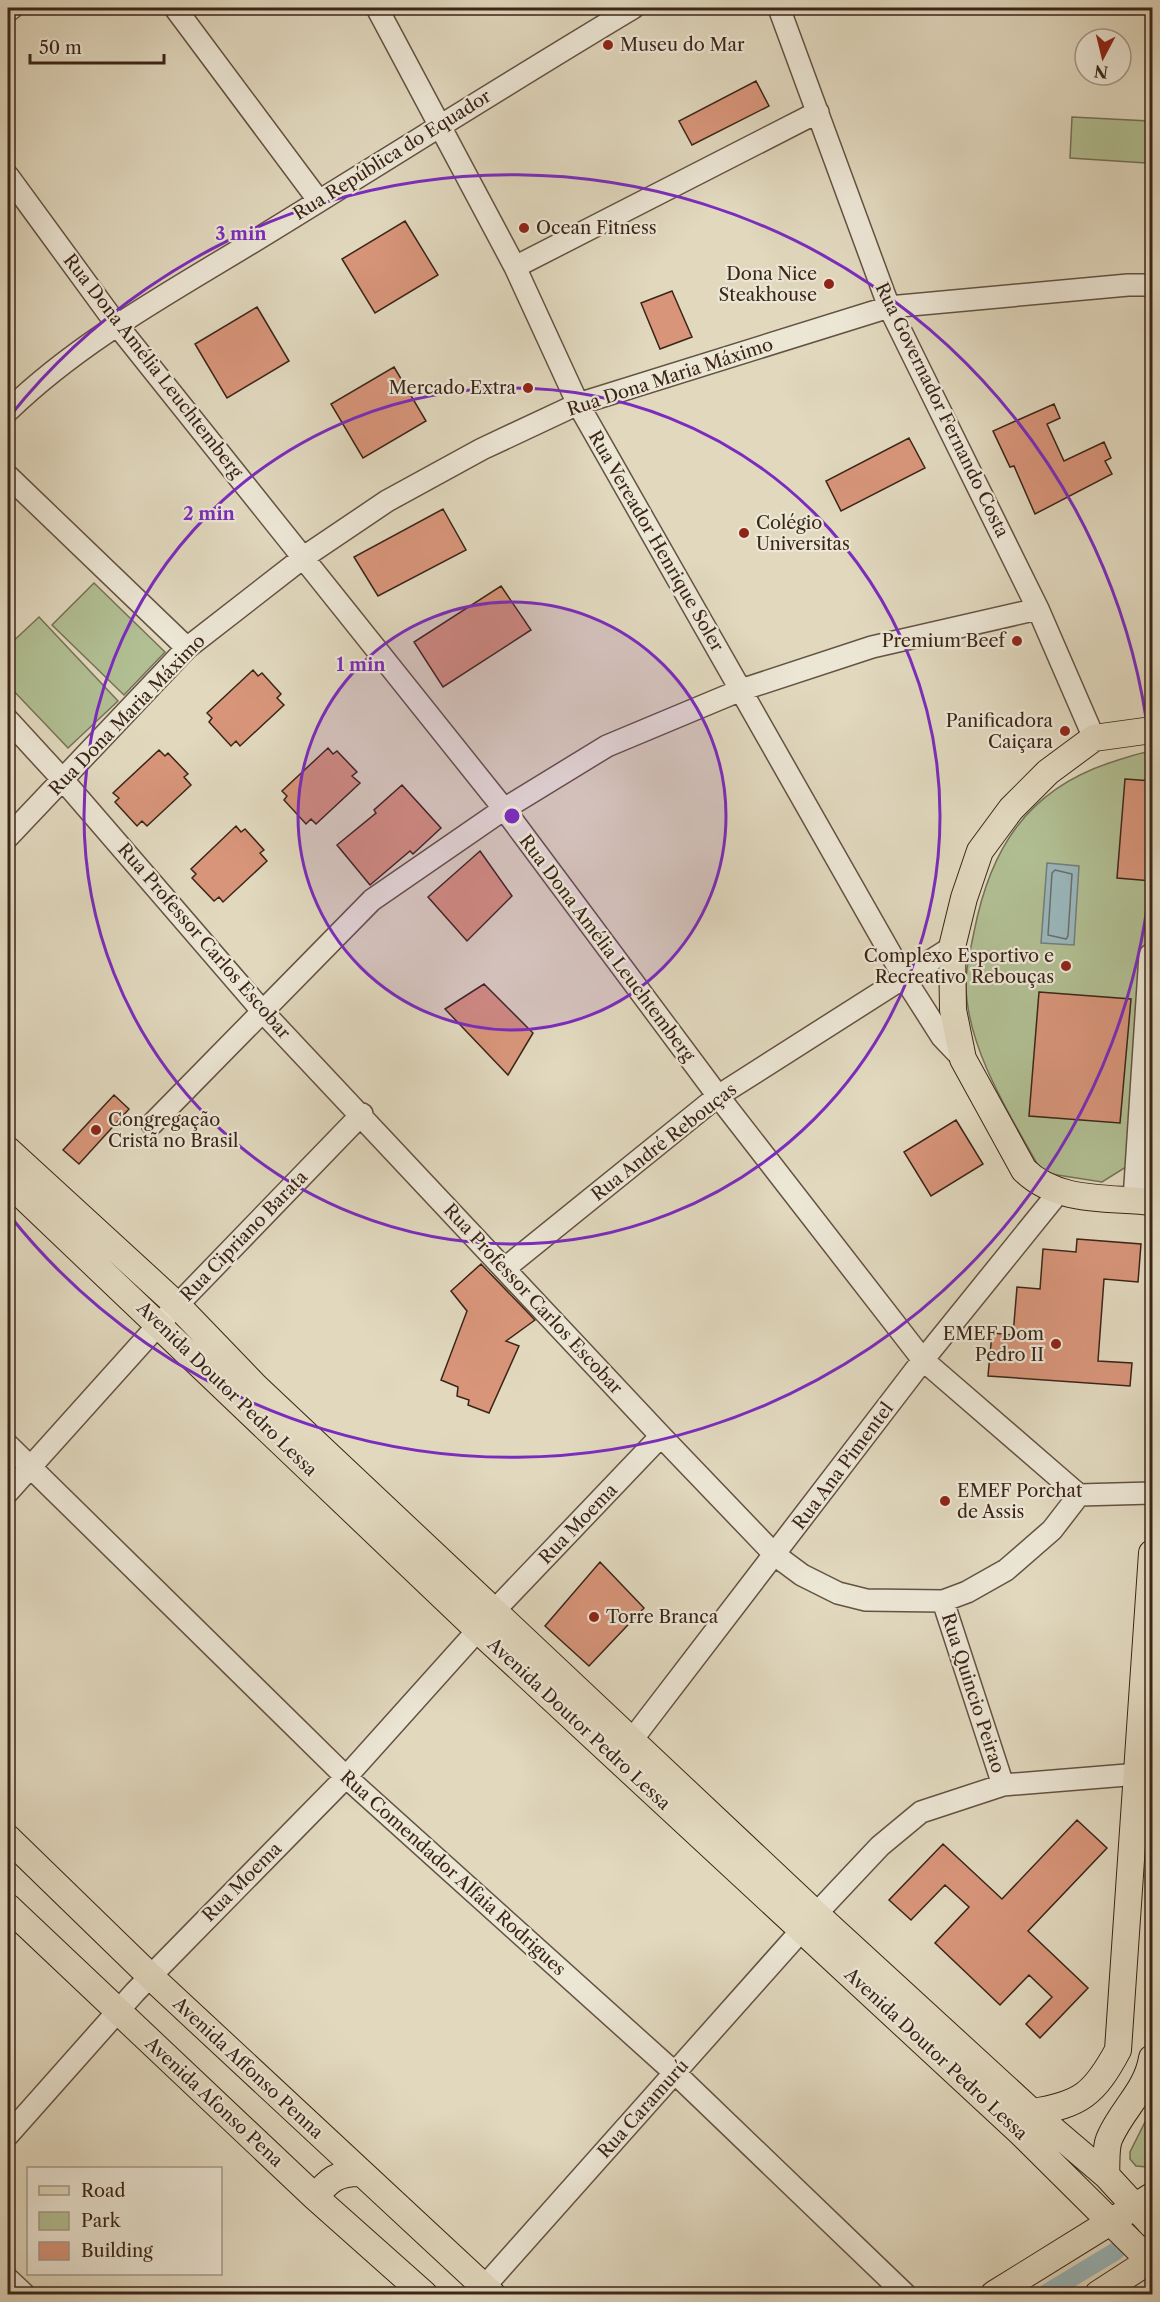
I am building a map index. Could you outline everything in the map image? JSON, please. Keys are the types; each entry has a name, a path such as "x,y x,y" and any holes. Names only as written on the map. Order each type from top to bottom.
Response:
{"main road":[{"path":"1143,1201 1058,1193 1037,1183 1024,1170 963,1059 953,1010 952,948 964,898 980,851 1011,809 1048,772 1094,738 1152,730"},
{"name":"Avenida Doutor Pedro Lessa","path":"8,1150 177,1305 486,1621 631,1741 1110,2223 1152,2261"},
{"name":"Avenida Doutor Pedro Lessa","path":"8,1182 159,1324 486,1621 809,1922 1147,2209"},
{"path":"1032,2112 1067,2103 1092,2090 1103,2078 1118,2050 1146,1774 1152,1553"},
{"name":"Avenida Affonso Penna","path":"8,1838 150,1976 488,2291"},
{"name":"Avenida Afonso Pena","path":"8,1907 315,2197 424,2295"},
{"path":"1106,2175 1109,2138 1125,2111 1142,2090 1150,2074 1152,2056 1118,2050"},
{"path":"315,2197 331,2178 343,2173 360,2173"},
{"path":"994,2295 1110,2223 1147,2209"},
{"path":"1098,2295 1152,2261"}],"street":[{"path":"8,10 12,8"},
{"path":"175,8 319,201"},
{"name":"Rua Vereador Henrique Soler","path":"377,8 441,123 515,267 578,404 905,979 942,1037 963,1059"},
{"name":"Rua República do Equador","path":"8,411 37,383 117,326 441,123 633,8"},
{"name":"Rua Governador Fernando Costa","path":"779,8 889,307 1038,609 1094,738"},
{"path":"515,267 818,112"},
{"name":"Rua Dona Amélia Leuchtemberg","path":"8,176 117,326 504,809 718,1096 923,1360 1079,1495"},
{"name":"Rua Dona Maria Máximo","path":"8,837 187,648 304,557 387,501 482,449 578,404 889,307 1128,285 1152,285"},
{"path":"8,476 187,648"},
{"path":"152,1125 372,900 504,809 607,746 741,690 872,647 1038,609"},
{"name":"Rua Professor Carlos Escobar","path":"8,720 63,780 264,1013 362,1114 661,1437 775,1555 802,1575 838,1593 866,1600 943,1601 990,1580 1031,1551 1052,1530 1079,1495"},
{"name":"Rua André Rebouças","path":"504,1269 718,1096 952,948"},
{"path":"1143,1201 1150,955"},
{"name":"Rua Cipriano Barata","path":"8,1492 159,1324 362,1114"},
{"name":"Rua Ana Pimentel","path":"631,1741 923,1360 1058,1193"},
{"name":"Rua Moema","path":"8,2135 117,2011 346,1777 486,1621 661,1437"},
{"name":"Rua Comendador Alfaia Rodrigues","path":"8,1445 346,1777 676,2074 905,2295"},
{"path":"1079,1495 1152,1493"},
{"name":"Rua Quincio Peirao","path":"943,1601 1003,1785"},
{"name":"Rua Caramurú","path":"488,2291 809,1922 880,1846 921,1812 1003,1785 1146,1774"},
{"path":"8,2279 24,2295"}],"green space":[{"path":"1072,117 1149,121 1146,163 1070,158"},
{"path":"94,583 165,652 124,695 52,625"},
{"path":"39,617 118,701 68,748 8,685 8,646"},
{"name":"Complexo Esportivo e Recreativo Rebouças","path":"1152,751 1152,1098 1135,1096 1126,1167 1102,1182 1051,1174 1039,1167 1002,1102 973,1030 968,1006 966,976 981,902 1002,850 1016,827 1034,807 1055,790 1080,775 1109,763"},
{"path":"1152,2108 1152,2163 1147,2167 1136,2166 1130,2159 1130,2152"}],"water":[{"path":"1047,863 1079,866 1074,945 1041,943"}],"building":[{"path":"756,81 769,106 692,145 679,121"},
{"path":"405,221 438,275 375,313 342,259"},
{"path":"672,291 692,337 660,349 641,303"},
{"path":"257,307 289,361 227,398 195,344"},
{"path":"394,367 426,421 363,458 331,404"},
{"path":"1054,404 1060,418 1047,424 1064,461 1104,442 1111,458 1105,461 1112,474 1035,514 1014,466 1010,467 993,431"},
{"path":"909,438 925,468 841,511 826,481"},
{"path":"443,509 466,550 378,596 354,557"},
{"path":"501,586 531,630 443,687 414,642"},
{"path":"253,670 258,676 262,673 281,694 277,698 284,705 240,746 236,741 231,746 209,722 212,718 207,713"},
{"path":"328,748 333,754 337,751 357,772 352,776 360,783 316,824 311,819 306,824 284,800 287,796 282,791"},
{"path":"159,750 165,756 168,753 188,774 184,777 191,785 147,826 142,821 137,826 115,802 119,798 113,793"},
{"path":"1125,779 1152,781 1152,881 1117,878"},
{"path":"402,785 441,828 413,854 410,851 370,885 337,845 376,813 374,810"},
{"path":"236,826 241,832 245,829 264,850 260,853 267,861 223,902 219,897 214,901 192,878 196,874 191,869"},
{"path":"480,851 512,896 467,941 428,897"},
{"path":"484,984 533,1033 508,1075 445,1009"},
{"path":"1039,992 1131,999 1120,1123 1029,1116"},
{"name":"Congregação Cristã no Brasil","path":"114,1095 129,1109 79,1164 63,1150"},
{"path":"956,1120 983,1164 931,1196 904,1152"},
{"path":"1077,1239 1141,1244 1138,1282 1104,1279 1098,1361 1132,1363 1130,1386 988,1376 992,1333 1013,1335 1017,1287 1040,1289 1043,1249 1076,1252"},
{"path":"481,1264 535,1320 506,1341 519,1346 489,1413 468,1405 469,1400 457,1396 458,1387 441,1380 467,1311 451,1291"},
{"name":"Torre Branca","path":"600,1562 644,1608 589,1666 545,1626"},
{"path":"1077,1820 1107,1848 1028,1931 1088,1988 1040,2038 1026,2024 1052,1997 1029,1975 1000,2005 935,1943 969,1907 945,1885 911,1920 889,1900 943,1844 1002,1899"}],"waterway":[{"path":"1045,2294 1116,2251"}],"place":[{"name":"Museu do Mar","path":"608,45"},
{"name":"Ocean Fitness","path":"524,228"},
{"name":"Dona Nice Steakhouse","path":"829,284"},
{"name":"Mercado Extra","path":"528,388"},
{"name":"Colégio Universitas","path":"744,533"},
{"name":"Premium Beef","path":"1017,641"},
{"name":"Panificadora Caiçara","path":"1065,731"},
{"name":"Complexo Esportivo e Recreativo Rebouças","path":"1066,966"},
{"name":"Congregação Cristã no Brasil","path":"96,1130"},
{"name":"EMEF Dom Pedro II","path":"1056,1344"},
{"name":"EMEF Porchat de Assis","path":"945,1501"},
{"name":"Torre Branca","path":"594,1617"}]}
